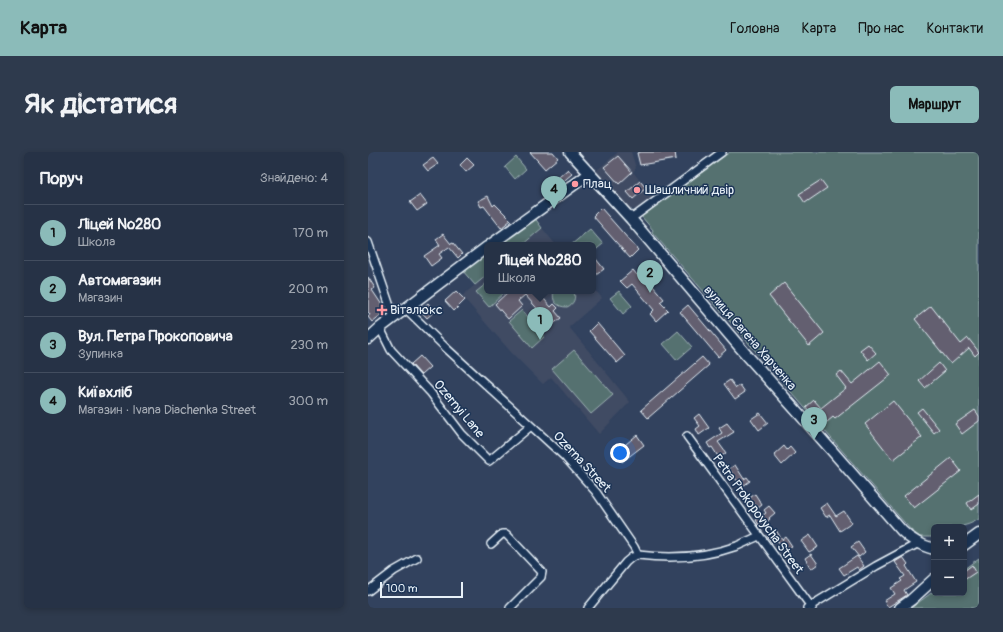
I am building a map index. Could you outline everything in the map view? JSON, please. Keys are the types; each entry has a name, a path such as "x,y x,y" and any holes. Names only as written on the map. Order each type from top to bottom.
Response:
{"main road":[{"name":"вулиця Євгена Харченка","path":"570,152 631,219 739,346 902,531 917,544 931,548"},
{"path":"494,242 589,174"},
{"path":"368,340 380,328 484,249"},
{"path":"967,543 979,534"},
{"path":"900,608 931,582"}],"street":[{"path":"631,219 722,152"},
{"path":"368,242 394,318"},
{"name":"Ozerna Street","path":"406,309 446,348 564,456 596,492 634,546 638,555"},
{"name":"Ozernyi Lane","path":"380,328 392,350 430,392 462,434 489,461 531,426"},
{"name":"Petra Prokopovycha Street","path":"687,436 810,607 876,566 917,544"},
{"path":"491,544 502,534 506,534 542,572 542,577 510,608"},
{"path":"588,608 626,562 632,557 638,555 671,557 716,552 736,546 759,536"},
{"path":"368,591 394,571 417,558"}],"shaded area":[{"path":"618,152 631,152 636,168 633,172 652,198 637,209 630,209 595,172"},
{"path":"542,228 554,242 526,242"},
{"path":"484,278 484,294 596,294 596,291 602,298 569,327 630,402 599,434 551,377 543,384 511,352 462,296"}],"green space":[{"path":"730,152 979,152 979,519 967,524 931,524 931,537 920,537 911,530 652,232 653,230 641,216"},
{"path":"516,157 526,169 515,179 505,167"},
{"path":"534,217 542,228 526,242 500,242"},
{"path":"590,229 603,244 596,250 596,242 575,242"},
{"path":"484,254 484,278 475,285 462,270"},
{"path":"484,285 484,294 503,294 489,307 476,292"},
{"path":"619,291 632,306 623,314 610,298"},
{"path":"575,294 575,298 569,306 563,307 556,303 553,295"},
{"path":"522,310 545,336 532,348 509,321"},
{"path":"678,331 692,347 677,360 663,344"},
{"path":"574,350 613,395 591,414 552,369"},
{"path":"979,558 979,608 911,608 931,593 931,596 967,596 967,567"}],"building":[{"path":"530,152 553,152 558,158 545,169"},
{"path":"675,152 676,159 640,165 637,153"},
{"path":"618,156 632,172 619,184 604,167"},
{"path":"433,158 438,164 428,171 423,165"},
{"path":"467,158 474,165 466,172 460,165"},
{"path":"568,169 572,174 553,190 549,186"},
{"path":"821,180 827,188 805,203 799,194"},
{"name":"Шашличний двір","path":"640,181 646,188 633,199 627,192"},
{"path":"420,195 427,204 417,211 410,202"},
{"path":"488,196 493,206 495,204 511,220 501,228 484,206 481,207 478,201"},
{"path":"601,208 638,250 630,258 593,216"},
{"path":"443,234 462,254 458,258 449,247 439,254 442,258 431,266 424,256 440,245 436,239"},
{"path":"596,259 604,269 596,275"},
{"path":"633,270 642,281 646,278 664,299 660,302 668,310 656,321 650,314 654,310 632,284 627,288 620,281"},
{"path":"368,277 375,288 372,290 386,311 372,322 368,317 370,314 368,312"},
{"path":"784,283 824,333 809,346 769,296"},
{"path":"456,291 465,300 454,311 445,301"},
{"path":"506,294 540,294 551,307 554,304 558,308 555,311 561,318 552,325 525,295 518,301 522,306 508,319 495,304"},
{"path":"428,303 435,311 427,318 420,310"},
{"path":"688,305 726,350 718,357 680,312"},
{"path":"931,306 961,344 968,338 979,352 975,356 969,348 951,364 915,319"},
{"path":"597,323 625,356 617,363 589,331"},
{"path":"868,344 876,353 868,360 860,350"},
{"path":"420,356 430,367 421,375 411,364"},
{"path":"702,357 709,365 648,418 641,410"},
{"path":"880,361 891,375 835,419 833,417 821,427 806,407 814,400 821,408 846,388 836,375 841,371 852,384"},
{"path":"939,363 945,371 925,388 919,381"},
{"path":"730,380 736,388 740,385 745,392 735,399 724,384"},
{"path":"893,401 922,437 893,460 865,424"},
{"path":"922,408 939,429 934,433 917,412"},
{"path":"975,410 979,416 979,421 962,434 955,424"},
{"path":"760,413 768,423 759,430 751,419"},
{"path":"699,414 709,428 699,435 696,429 700,426 694,418"},
{"path":"727,423 734,432 718,442 726,453 719,458 712,447 710,448 707,443 722,433 719,428"},
{"path":"637,435 644,445 622,462 615,453"},
{"path":"784,446 787,450 790,447 795,453 782,465 774,455"},
{"path":"951,458 961,471 914,508 904,496"},
{"path":"735,465 744,479 747,477 750,481 743,486 742,484 740,485 729,469"},
{"path":"755,494 762,505 758,508 756,505 751,508 746,501"},
{"path":"979,494 979,504 971,510 967,503"},
{"path":"827,503 836,516 844,511 852,523 840,531 830,515 826,517 820,508"},
{"path":"769,506 775,513 760,527 756,520 766,513 764,510"},
{"path":"776,530 782,540 786,537 792,546 784,551 777,540 772,543 767,536"},
{"path":"810,535 818,547 809,552 801,541"},
{"path":"858,542 865,552 859,557 851,547"},
{"path":"811,554 818,564 811,569 805,558"},
{"path":"857,556 864,566 859,570 857,567 844,575 839,568"},
{"path":"903,557 908,564 906,566 916,582 904,590 907,595 888,607 884,601 895,594 891,588 902,581 900,579 905,576 895,562"},
{"path":"972,565 976,572 967,578 967,569"}],"place":[{"name":"Плац","path":"575,184"},
{"name":"Шашличний двір","path":"637,190"},
{"name":"Київхліб","path":"554,209"},
{"name":"Автомагазин","path":"650,293"},
{"name":"Віталюкс","path":"382,310"},
{"name":"Ліцей №280","path":"540,340"},
{"name":"Вул. Петра Прокоповича","path":"814,440"}]}
